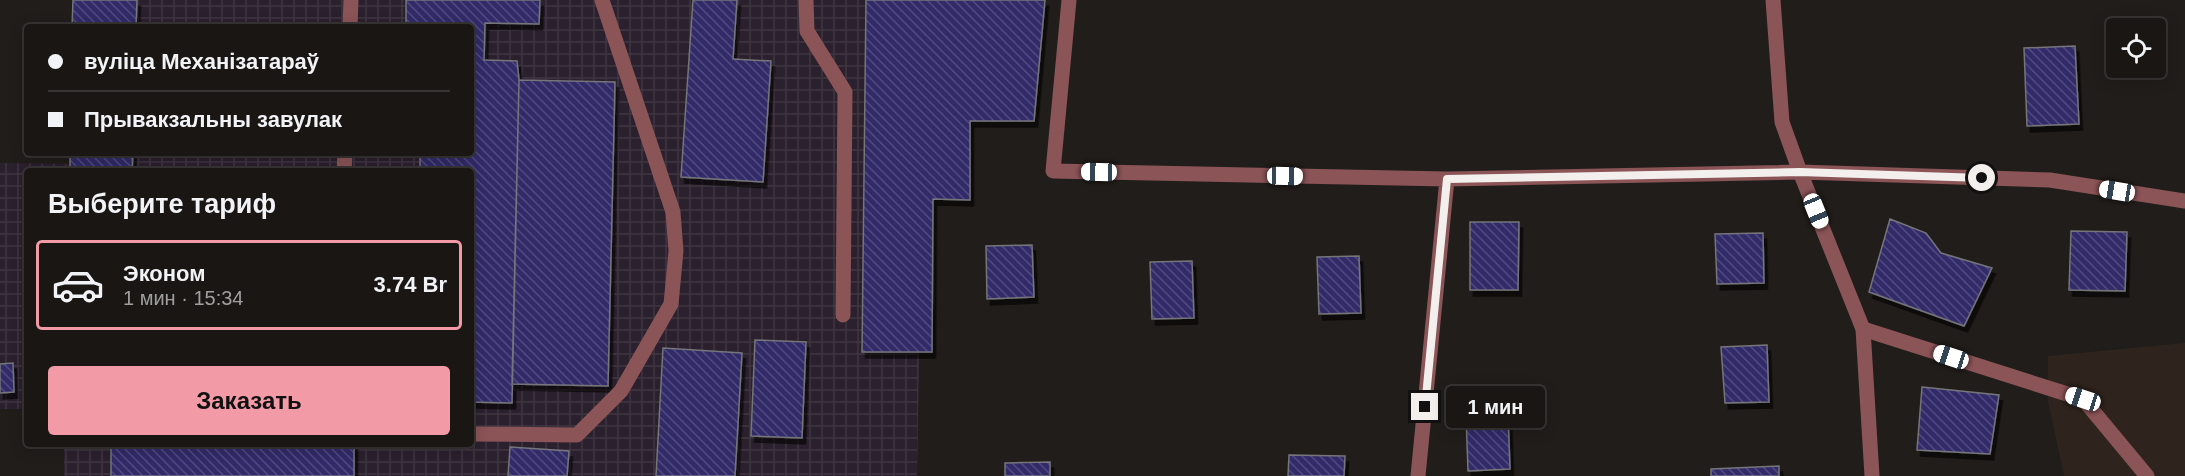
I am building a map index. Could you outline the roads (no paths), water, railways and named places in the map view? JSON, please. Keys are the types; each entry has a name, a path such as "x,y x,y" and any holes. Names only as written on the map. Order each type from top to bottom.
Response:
{"street":[{"path":"350,24 351,0"},
{"path":"474,434 577,435 621,391 671,304 676,251 673,212 602,0"},
{"path":"806,0 807,31 845,92 843,315"},
{"path":"1069,0 1053,171 1447,179 1800,172 2050,180 2185,201"},
{"path":"1773,0 1782,122 1863,329 1872,476"},
{"path":"1418,476 1447,179"},
{"path":"1863,329 2083,399 2147,476"}]}
